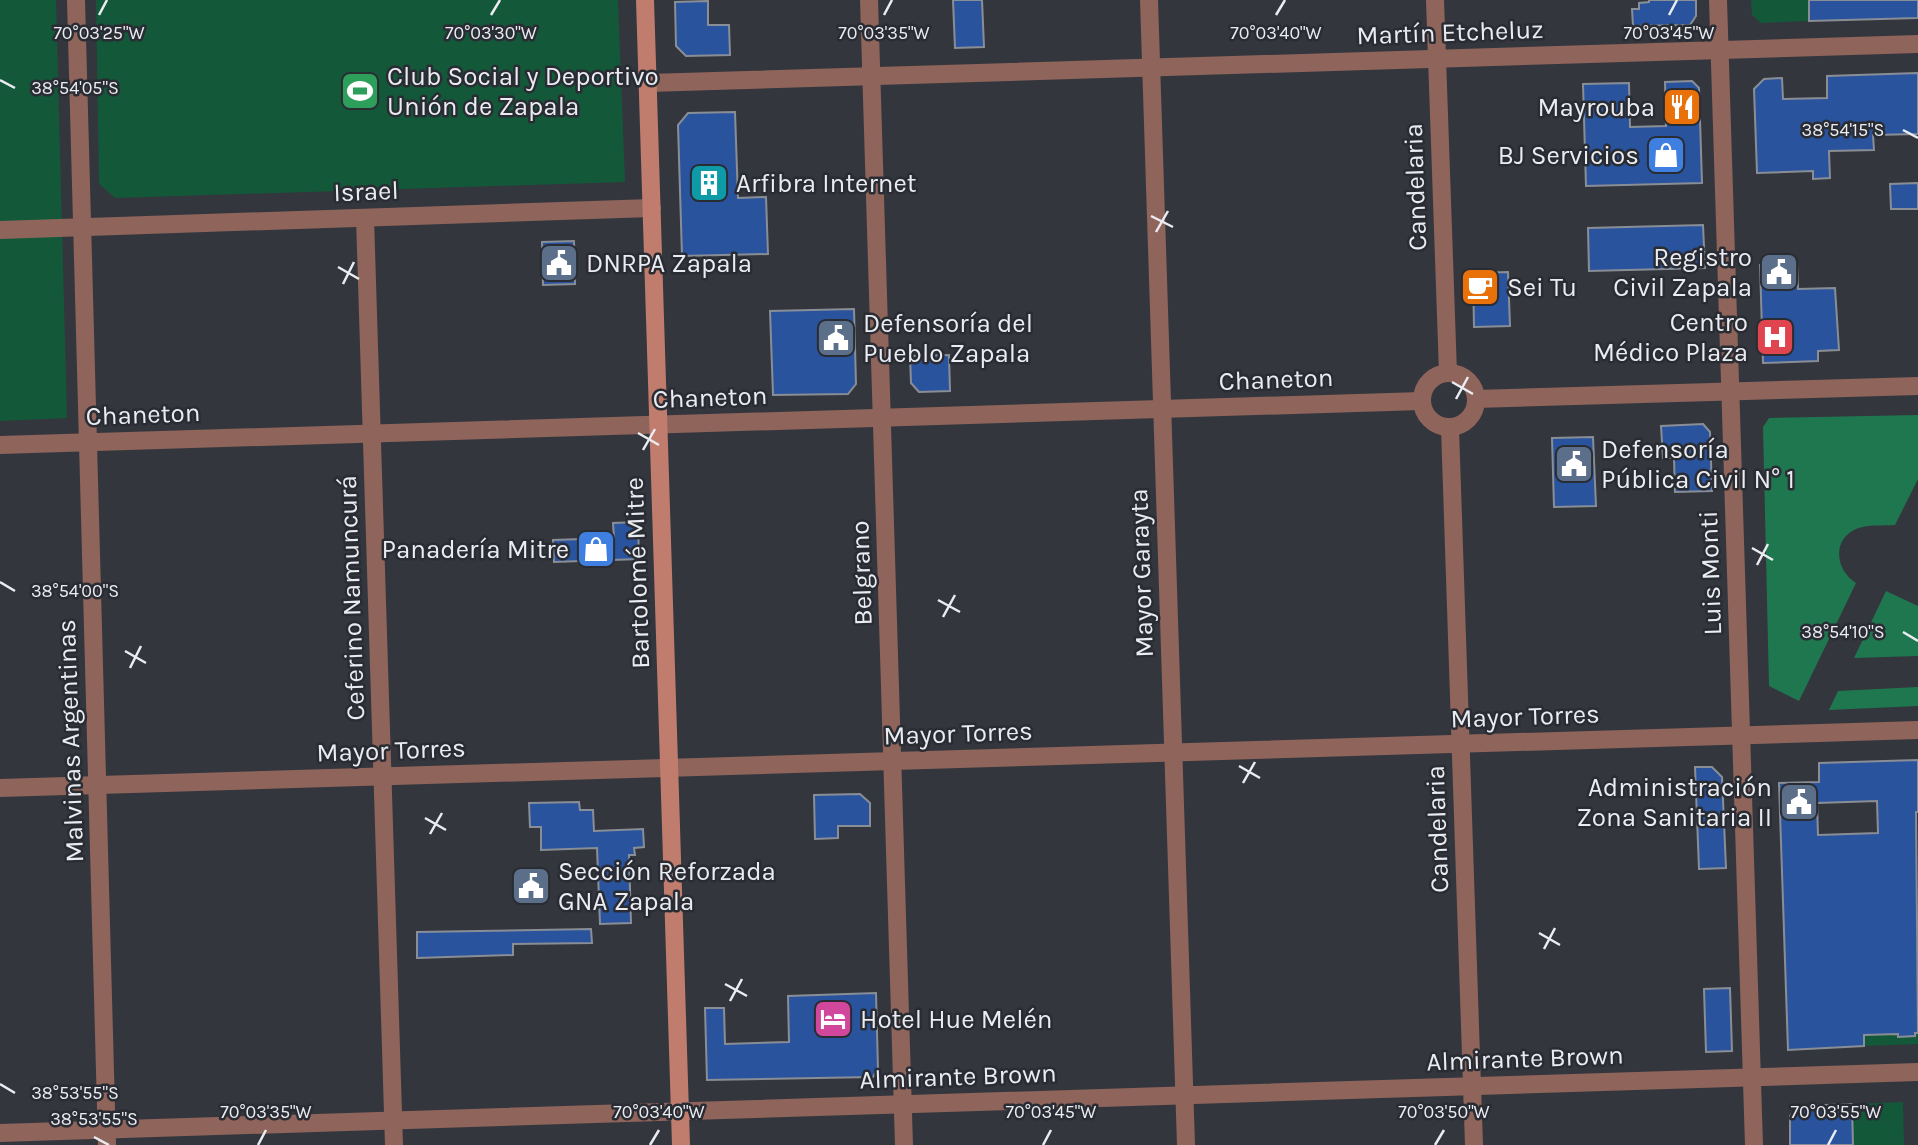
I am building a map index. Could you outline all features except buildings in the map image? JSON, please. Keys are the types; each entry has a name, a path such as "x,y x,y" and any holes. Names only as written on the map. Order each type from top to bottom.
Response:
{"main road":[{"name":"Bartolomé Mitre","path":"645,0 681,1145"}],"street":[{"name":"Malvinas Argentinas","path":"76,0 107,1137"},
{"name":"Belgrano","path":"869,0 904,1145"},
{"name":"Mayor Garayta","path":"1149,0 1186,1145"},
{"name":"Candelaria","path":"1435,0 1448,373"},
{"name":"Luis Monti","path":"1718,0 1754,1145"},
{"name":"Martín Etcheluz","path":"648,83 1918,44"},
{"name":"Israel","path":"0,229 652,208"},
{"name":"Ceferino Namuncurá","path":"365,218 394,1145"},
{"path":"1448,373 1464,377 1471,383 1476,399 1472,416 1466,422 1450,428 1433,423 1423,410 1421,401 1422,393 1432,379 1448,373"},
{"path":"1476,399 1918,386"},
{"name":"Chaneton","path":"0,445 1421,401"},
{"name":"Candelaria","path":"1450,428 1474,1145"},
{"name":"Mayor Torres","path":"0,788 1918,730"},
{"name":"Almirante Brown","path":"0,1133 107,1137 393,1120 1918,1072"}],"green space":[{"path":"0,0 56,0 67,418 0,421"},
{"name":"Club Social y Deportivo Unión de Zapala","path":"96,0 618,0 625,182 115,198 99,184"},
{"path":"1751,0 1809,0 1809,21 1761,23 1752,15"},
{"path":"1918,415 1918,479 1895,525 1860,527 1843,540 1839,556 1841,564 1849,578 1856,583 1799,701 1769,686 1763,427 1769,418"},
{"path":"1886,591 1918,606 1918,656 1854,658"},
{"path":"1918,687 1918,706 1829,710 1838,691"},
{"path":"1918,1033 1918,1044 1864,1046 1864,1035 1898,1034 1898,1037 1914,1036"},
{"path":"1903,1102 1904,1145 1853,1145 1852,1104"}],"place":[{"name":"Club Social y Deportivo Unión de Zapala","path":"360,91"},
{"name":"Mayrouba","path":"1682,107"},
{"name":"BJ Servicios","path":"1666,155"},
{"name":"Arfibra Internet","path":"709,183"},
{"name":"DNRPA Zapala","path":"559,263"},
{"name":"Registro Civil Zapala","path":"1779,272"},
{"name":"Sei Tu","path":"1480,287"},
{"name":"Centro Médico Plaza","path":"1775,337"},
{"name":"Defensoría del Pueblo Zapala","path":"836,338"},
{"name":"Defensoría Pública Civil N° 1","path":"1574,464"},
{"name":"Panadería Mitre","path":"596,549"},
{"name":"Administración Zona Sanitaria II","path":"1799,802"},
{"name":"Sección Reforzada GNA Zapala","path":"531,886"},
{"name":"Hotel Hue Melén","path":"833,1019"}]}
